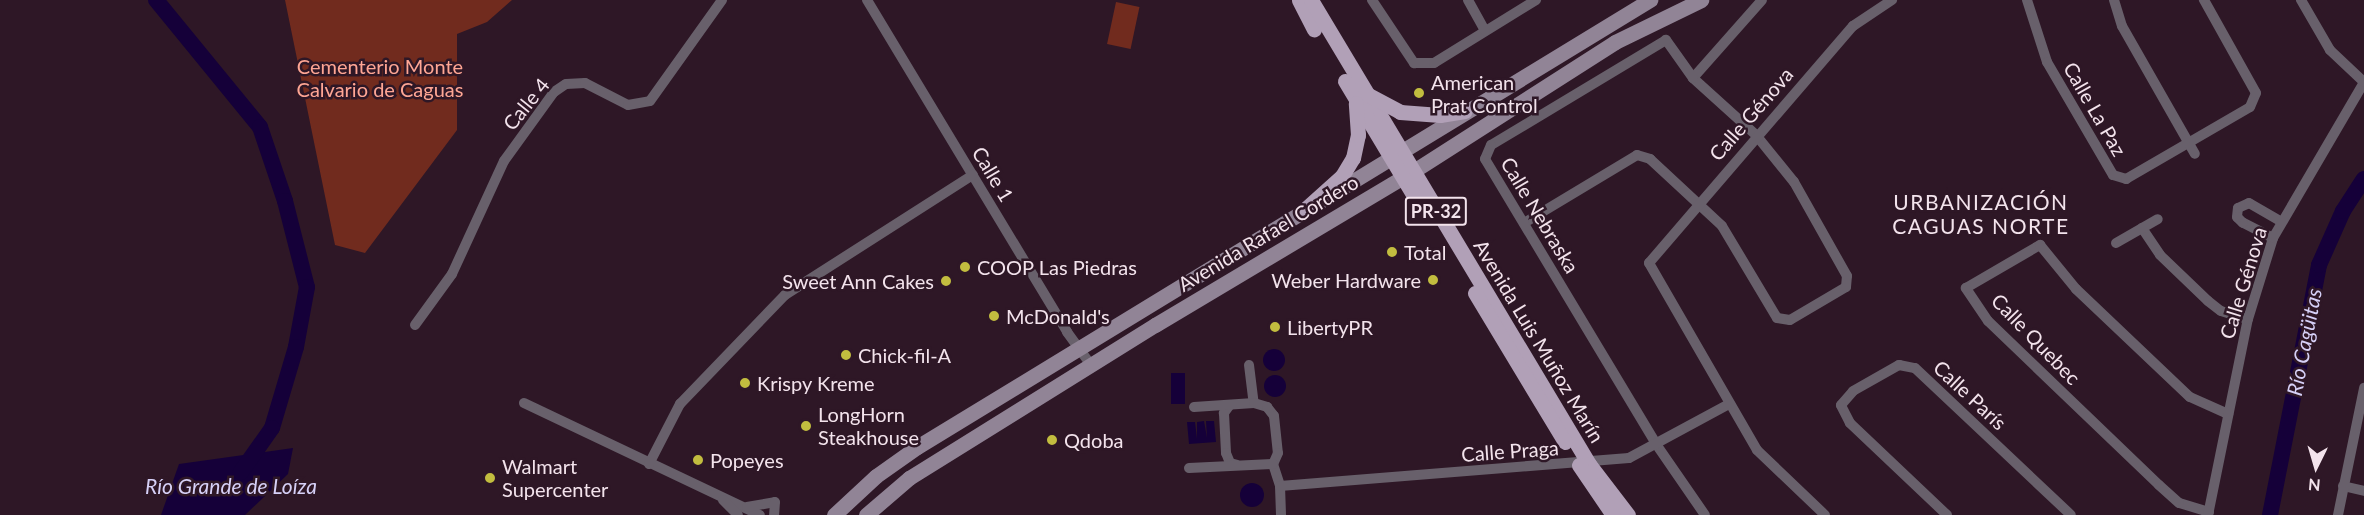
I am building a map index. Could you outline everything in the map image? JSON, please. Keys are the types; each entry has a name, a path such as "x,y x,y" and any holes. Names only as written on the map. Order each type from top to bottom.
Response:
{"main road":[{"name":"Avenida Luis Muñoz Marín","path":"1299,0 1360,96 1613,515"},
{"name":"Avenida Luis Muñoz Marín","path":"1311,0 1360,96"},
{"name":"Avenida Rafael Cordero","path":"834,515 876,476 917,447 1394,154 1650,0"},
{"name":"Avenida Rafael Cordero","path":"866,515 909,478 1091,365 1407,175 1615,42 1701,0"},
{"path":"1303,212 1342,176 1353,158 1358,135 1360,96 1400,112 1432,115 1465,111"},
{"name":"Avenida Luis Muñoz Marín","path":"1584,464 1628,515"}],"street":[{"name":"Calle 4","path":"415,326 452,274 504,161 554,92 566,84 585,83 628,105 650,101 722,0"},
{"name":"Calle 1","path":"867,0 1091,365"},
{"path":"1372,0 1399,45 1414,63 1434,63 1536,0"},
{"path":"1467,0 1485,31"},
{"path":"1524,224 1637,155 1650,159 1698,201 1722,226 1777,318 1790,320 1845,287 1847,276 1794,182 1756,135 1693,78 1761,0"},
{"name":"Calle Génova","path":"1729,404 1649,263 1698,201 1852,26 1892,0"},
{"name":"Calle La Paz","path":"2027,0 2047,62 2113,175 2126,179 2250,107 2256,93 2204,0"},
{"path":"2114,0 2122,26 2195,154"},
{"path":"2301,0 2330,50 2364,82"},
{"name":"Calle Nebraska","path":"1693,78 1666,40 1491,145 1485,159 1656,444 1705,515"},
{"name":"Calle Génova","path":"2209,513 2248,318 2273,237 2280,221 2364,82"},
{"path":"649,464 680,404 785,296 973,175"},
{"path":"2273,237 2243,223 2237,217 2238,208 2249,203 2280,221"},
{"path":"2116,243 2158,219"},
{"path":"2142,228 2160,255 2208,300 2222,310 2248,318"},
{"name":"Calle Quebec","path":"2209,513 2179,502 2159,485 1988,321 1966,288 2040,245 2076,289 2190,398 2228,414"},
{"path":"1250,365 1254,403"},
{"name":"Calle París","path":"1947,515 1850,423 1841,405 1853,392 1899,365 1915,368 2071,515"},
{"path":"2338,515 2364,388"},
{"path":"524,403 723,500 747,507 760,515"},
{"path":"1194,407 1254,403 1267,407 1274,416 1278,453 1273,464 1280,486 1281,515"},
{"path":"1729,404 1757,450 1825,515"},
{"name":"Calle Praga","path":"1280,486 1584,464 1629,458 1729,404"},
{"path":"1229,406 1224,413 1227,453 1230,463 1238,465"},
{"path":"1189,468 1273,464"},
{"path":"2343,486 2364,491"},
{"path":"723,500 738,515"},
{"path":"747,507 775,502 774,515"}],"green space":[{"name":"Cementerio Monte Calvario de Caguas","path":"285,0 512,0 487,22 457,34 457,130 365,253 335,245"},
{"path":"1116,2 1139,7 1131,49 1107,44"}],"water":[{"path":"1274,349 1282,352 1285,360 1282,368 1274,371 1266,368 1263,360 1266,352"},
{"path":"1171,373 1185,373 1185,404 1171,404"},
{"path":"1275,375 1283,378 1286,386 1283,394 1275,397 1267,394 1264,386 1267,378"},
{"path":"1204,421 1207,438 1206,421 1214,421 1216,442 1189,444 1187,422 1195,422 1197,439 1197,422"},
{"name":"Río Grande de Loíza","path":"293,448 288,474 245,515 161,515 179,464"},
{"path":"1252,483 1261,486 1264,495 1261,504 1252,507 1243,504 1240,495 1243,486"}],"waterway":[{"name":"Río Grande de Loíza","path":"156,0 260,127 285,201 307,287 296,347 272,428 241,472"},
{"name":"Río Cagüitas","path":"2270,515 2319,265 2343,211 2364,179"}],"place":[{"name":"American Prat Control","path":"1419,93"},
{"name":"Total","path":"1392,252"},
{"name":"COOP Las Piedras","path":"965,267"},
{"name":"Weber Hardware","path":"1433,280"},
{"name":"Sweet Ann Cakes","path":"946,281"},
{"name":"McDonald's","path":"994,316"},
{"name":"LibertyPR","path":"1275,327"},
{"name":"Chick-fil-A","path":"846,355"},
{"name":"Krispy Kreme","path":"745,383"},
{"name":"LongHorn Steakhouse","path":"806,426"},
{"name":"Qdoba","path":"1052,440"},
{"name":"Popeyes","path":"698,460"},
{"name":"Walmart Supercenter","path":"490,478"}],"district":[{"name":"URBANIZACIÓN CAGUAS NORTE","path":"1981,214"}]}
